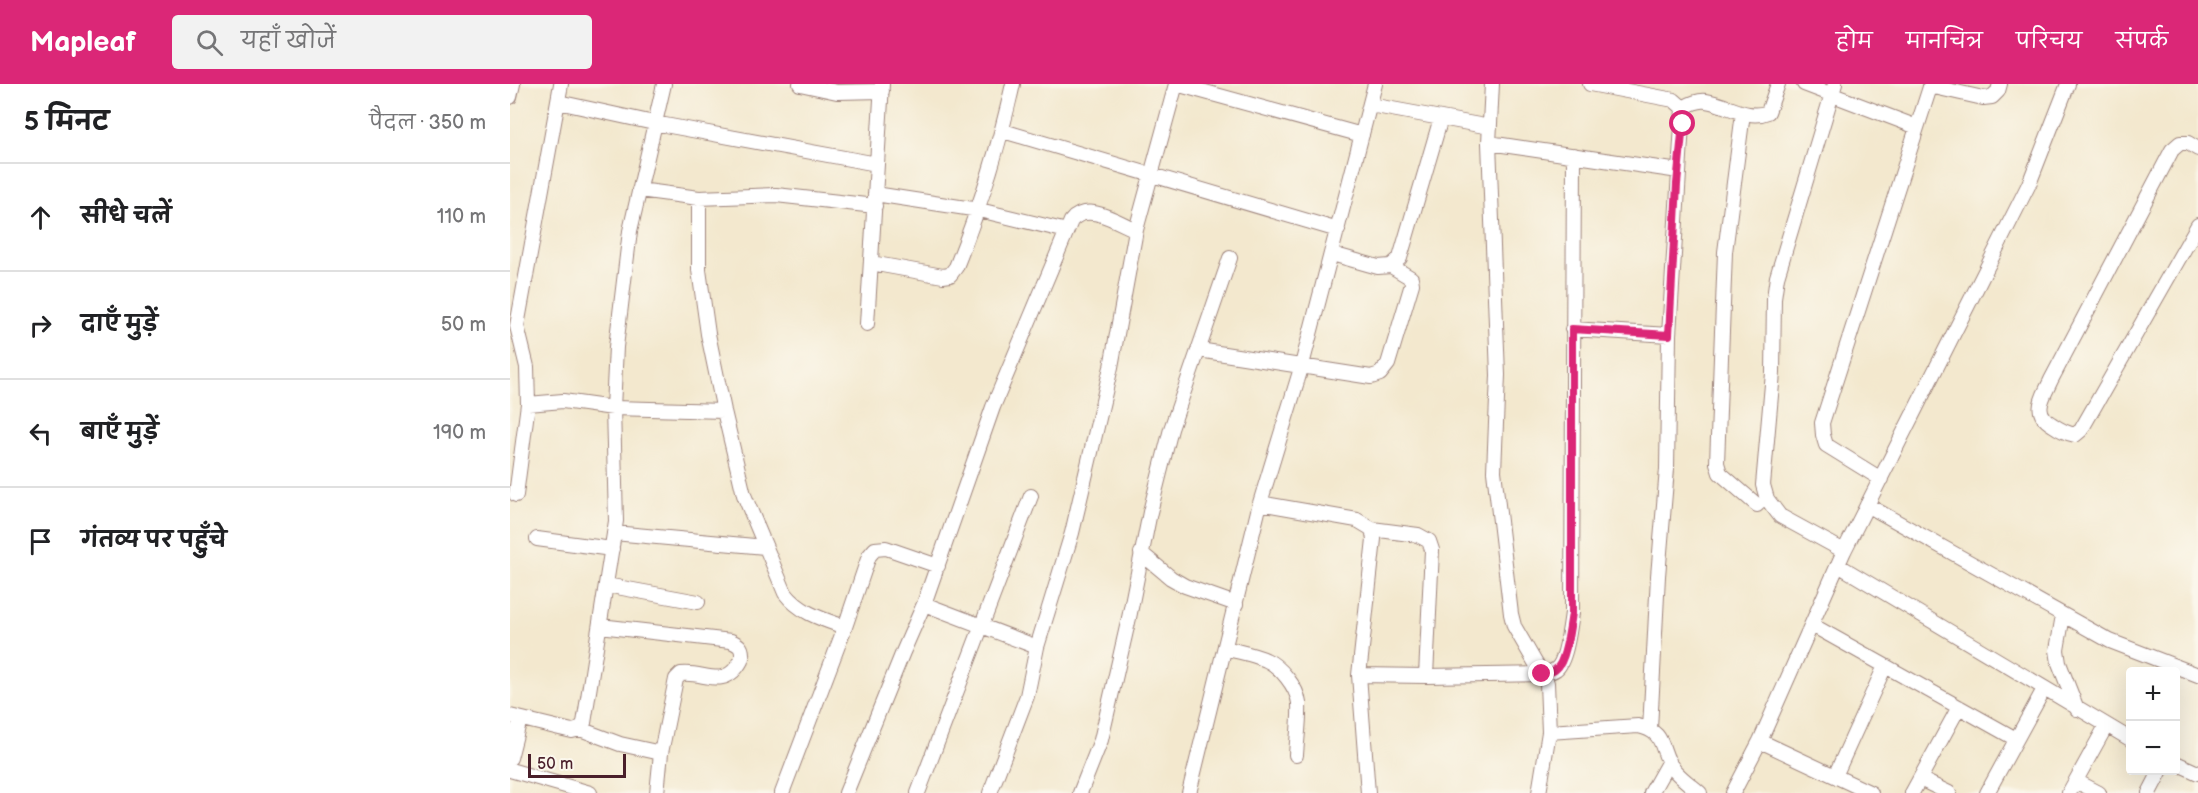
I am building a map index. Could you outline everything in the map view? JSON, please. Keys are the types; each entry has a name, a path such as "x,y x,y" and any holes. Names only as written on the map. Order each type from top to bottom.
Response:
{"street":[{"path":"510,98 513,84"},
{"path":"516,495 528,404 527,367 517,326 561,84"},
{"path":"580,729 584,723 616,521 613,408 616,347 630,231 664,84"},
{"path":"800,84 837,92 882,88 867,324"},
{"path":"871,263 943,276 950,275 956,267 979,210 1003,131 1013,84"},
{"path":"990,793 1027,696 1037,647 1072,533 1106,389 1136,230 1176,84 1362,135"},
{"path":"1189,793 1260,503 1302,365 1375,84"},
{"path":"1492,84 1489,143 1498,375 1494,471 1511,614 1514,626 1547,683 1549,732 1539,793"},
{"path":"1590,84 1651,90 1674,100 1683,108"},
{"path":"1683,108 1694,102 1706,101 1759,116 1768,112 1778,84"},
{"path":"1804,84 1833,89 1917,127"},
{"path":"1881,478 1826,445 1822,423 1931,85 1983,98 1992,97 1998,91 2000,84"},
{"path":"1732,793 1760,741 1844,551 2029,184 2068,84"},
{"path":"1833,89 1777,278 1774,298 1773,373 1763,485 1767,499 1780,516 1844,551"},
{"path":"558,102 654,123 877,164"},
{"path":"1370,105 1490,127"},
{"path":"1650,729 1658,576 1667,469 1669,335 1683,108"},
{"path":"1743,113 1725,252 1717,463 1720,472 1757,505"},
{"path":"1391,266 1400,258 1405,247 1441,118"},
{"path":"1003,131 1338,230"},
{"path":"1489,143 1679,171"},
{"path":"2198,148 2188,143 2180,143 2172,150 2040,403 2040,412 2045,420 2065,433 2075,435 2081,430 2198,225"},
{"path":"1359,675 1542,674 1559,667 1572,613 1574,155"},
{"path":"639,190 699,198 776,195 875,200 979,210 1067,231"},
{"path":"699,198 699,270 708,334 744,495 785,593 806,613 845,627"},
{"path":"846,793 924,604 993,407 1067,231 1076,215 1083,212 1094,213 1136,230"},
{"path":"1199,350 1371,377 1380,374 1388,364 1412,284 1411,278 1391,266 1378,267 1332,254"},
{"path":"1080,793 1101,740 1129,618 1141,553 1172,429 1230,258"},
{"path":"1572,329 1669,335"},
{"path":"528,404 569,401 613,408 724,411"},
{"path":"918,793 1030,495"},
{"path":"1260,503 1357,520 1372,529 1418,535 1429,541 1432,558 1426,676"},
{"path":"1867,505 2110,641 2198,675"},
{"path":"1368,793 1359,675 1374,539 1372,529"},
{"path":"614,533 765,547"},
{"path":"537,539 612,549"},
{"path":"782,793 845,627 868,556 875,549 886,548 938,566"},
{"path":"1141,553 1171,578 1185,586 1236,604"},
{"path":"1838,565 2126,737"},
{"path":"606,585 698,602"},
{"path":"924,604 1037,647"},
{"path":"2063,615 2057,651 2059,663 2077,709"},
{"path":"1812,625 2016,739"},
{"path":"600,626 731,641 739,645 743,653 741,662 731,675 721,678 688,673 681,674 676,679 661,753 657,793"},
{"path":"1225,648 1275,664 1296,693 1299,702 1296,755"},
{"path":"1835,776 1885,666"},
{"path":"1987,793 2044,688"},
{"path":"1912,793 1959,707"},
{"path":"510,758 515,717 572,731 580,729 620,744 661,753"},
{"path":"1549,732 1638,726 1650,729 1660,737 1674,770 1698,792"},
{"path":"2099,793 2072,787 2106,726"},
{"path":"1760,741 1871,793"},
{"path":"1651,793 1669,761"},
{"path":"2180,765 2198,773"},
{"path":"510,770 590,793"},
{"path":"2149,793 2160,775"},
{"path":"1920,779 1950,793"}],"route":[{"path":"1542,674 1559,667 1572,613 1572,329 1669,335 1677,184 1683,124"}]}
